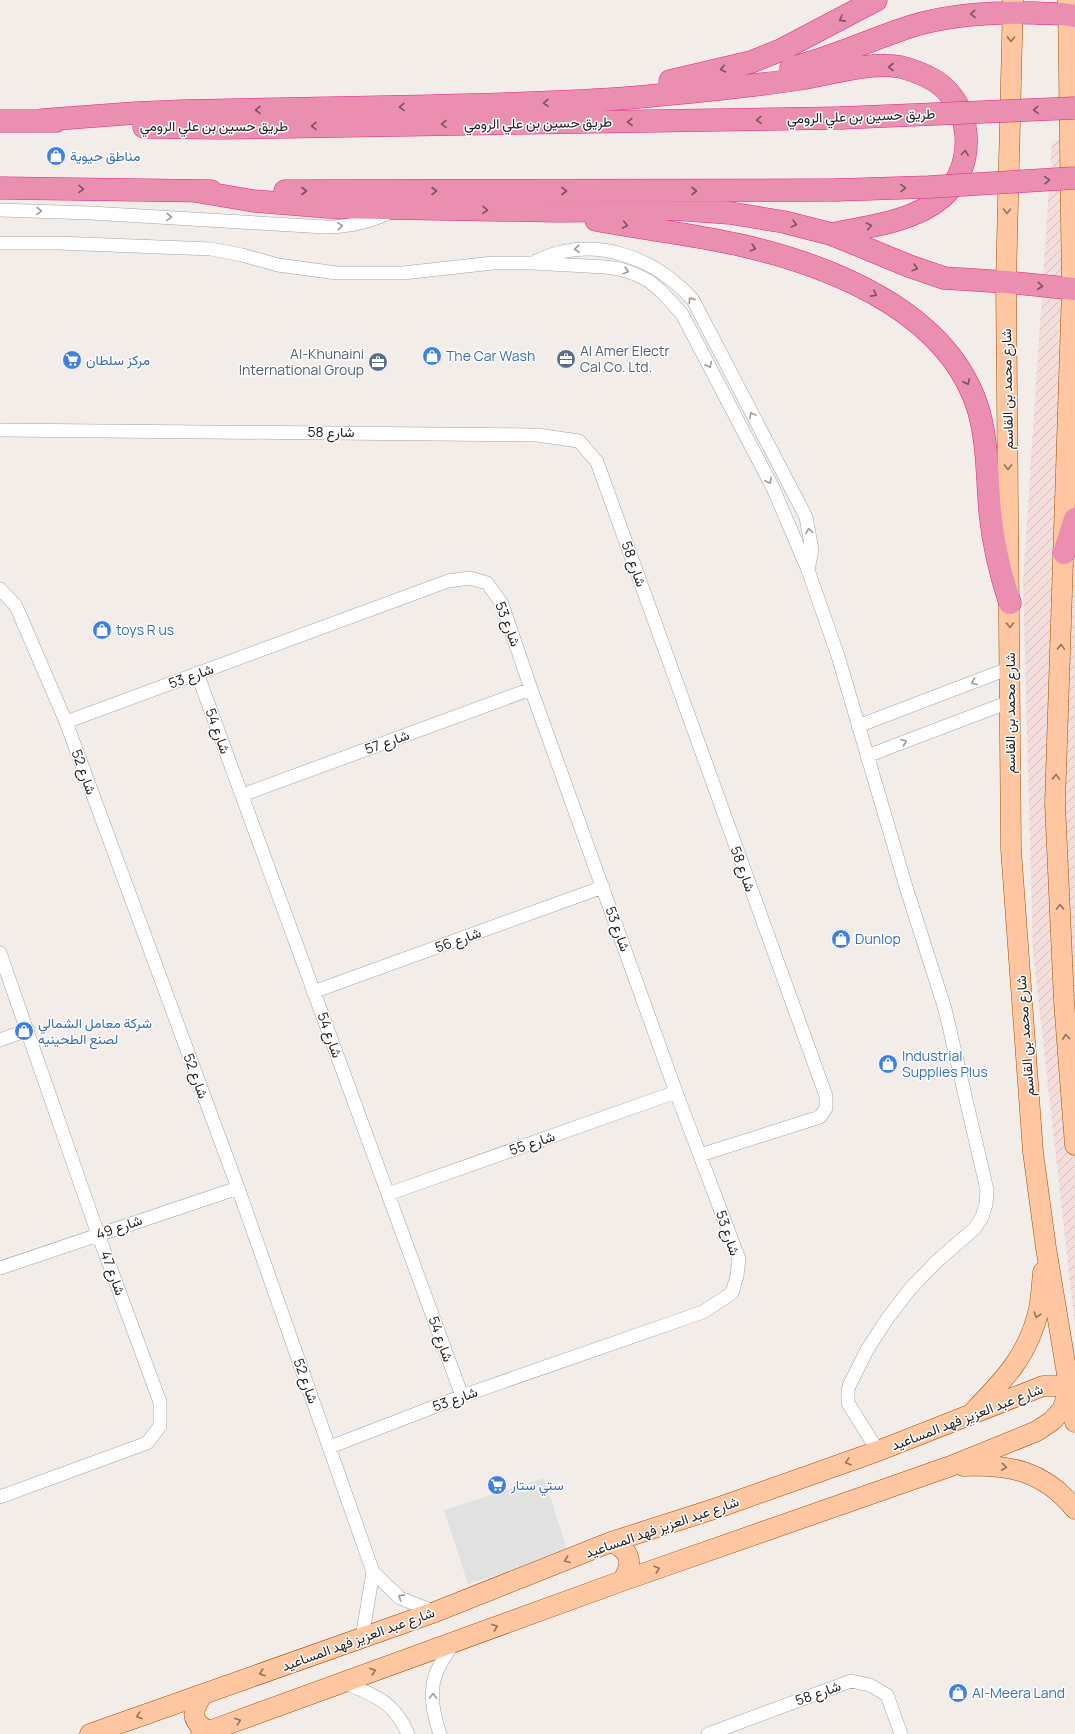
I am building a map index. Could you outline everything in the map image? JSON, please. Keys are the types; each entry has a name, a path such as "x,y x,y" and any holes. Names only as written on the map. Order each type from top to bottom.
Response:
{"highway":[{"path":"568,103 751,62 793,44 876,0"},
{"path":"711,89 801,66 911,27 970,14 1012,6 1070,10"},
{"path":"42,120 183,111 568,103 670,94 800,79 870,67 898,67 922,73 943,86 958,106 966,130 966,155 957,179 941,198 919,211 894,221 831,234"},
{"name":"طريق حسين بن علي الرومي","path":"0,121 42,120 132,126 221,128 840,118 1075,108"},
{"path":"0,188 195,191 836,190 928,187 1075,178"},
{"path":"195,191 254,201 292,205 560,211 673,209 730,213 784,222 831,234 909,266 944,278 1006,282 1074,289"},
{"path":"560,211 619,224 740,245 770,253 800,263 860,287 891,303 918,323 954,360 963,374 978,410 986,447 992,534 996,557 1010,603"},
{"path":"1064,553 1075,519"}],"main road":[{"name":"شارع محمد بن القاسم","path":"1012,6 1006,282 1010,603 1009,702 1012,857 1033,1152 1046,1248 1073,1388 1075,1422"},
{"path":"1070,10 1074,289 1055,803 1064,1001 1075,1145"},
{"path":"968,1417 1002,1382 1019,1360 1030,1336 1039,1308 1046,1248"},
{"name":"شارع عبد العزيز فهد المساعيد","path":"90,1734 435,1612 612,1542 717,1508 878,1451 968,1417 1043,1386 1073,1388 1062,1410 1052,1421 1037,1431 951,1466 622,1581 205,1732"},
{"path":"951,1466 984,1465 1010,1468 1035,1476 1063,1495 1075,1509"},
{"path":"612,1542 620,1546 627,1554 630,1563 628,1573 622,1581"},
{"path":"203,1694 195,1705 194,1713 196,1722 205,1732"}],"street":[{"path":"0,210 91,213 339,227 368,222 399,208"},
{"path":"0,243 58,243 211,249 242,255 278,265 363,274 403,273 493,263 532,263 620,269 649,281 671,301 682,314 773,488 808,570 838,656 945,1009 987,1190 984,1210 975,1228 936,1262 910,1289 887,1319 867,1350 850,1384 848,1390 848,1404 878,1451"},
{"path":"532,263 560,252 573,249 597,248 646,263 670,278 682,288 692,300 806,517 812,550 808,570"},
{"name":"شارع 58","path":"0,430 537,435 579,441 596,462 826,1096 826,1108 820,1117 700,1155"},
{"name":"شارع 53","path":"66,722 448,581 470,578 487,583 502,604 531,689 676,1092 739,1259 737,1276 732,1293 703,1312 462,1396 330,1447"},
{"name":"شارع 52","path":"0,589 16,606 66,722 238,1188 373,1572 400,1598 435,1612"},
{"path":"858,726 1010,668"},
{"name":"شارع 54","path":"197,673 462,1396"},
{"name":"شارع 57","path":"242,795 531,689"},
{"path":"868,756 1009,702"},
{"name":"شارع 56","path":"314,992 603,887"},
{"name":"شارع 47","path":"0,953 98,1234 160,1402 160,1426 147,1443 0,1497"},
{"path":"0,1040 28,1030"},
{"name":"شارع 55","path":"388,1194 676,1092"},
{"name":"شارع 49","path":"0,1268 238,1188"},
{"path":"362,1638 373,1572"},
{"path":"440,1734 432,1702 433,1686 437,1670 454,1642"},
{"name":"شارع 58","path":"708,1734 851,1681 870,1685 887,1695 901,1734"},
{"path":"343,1682 384,1700 397,1714 408,1734"}],"shaded area":[{"path":"1075,139 1075,1326 1033,953 1023,582 1052,141"},
{"path":"544,1478 568,1552 468,1584 444,1510"}],"place":[{"name":"مناطق حيوية","path":"56,156"},
{"name":"The Car Wash","path":"432,356"},
{"name":"Al Amer Electr Cal Co. Ltd.","path":"566,359"},
{"name":"مركز سلطان","path":"72,360"},
{"name":"Al-Khunaini International Group","path":"378,362"},
{"name":"toys R us","path":"102,630"},
{"name":"Dunlop","path":"841,939"},
{"name":"شركة معامل الشمالي لصنع الطحينيه","path":"24,1031"},
{"name":"Industrial Supplies Plus","path":"888,1064"},
{"name":"ستي ستار","path":"497,1485"},
{"name":"Al-Meera Land","path":"958,1693"}]}
